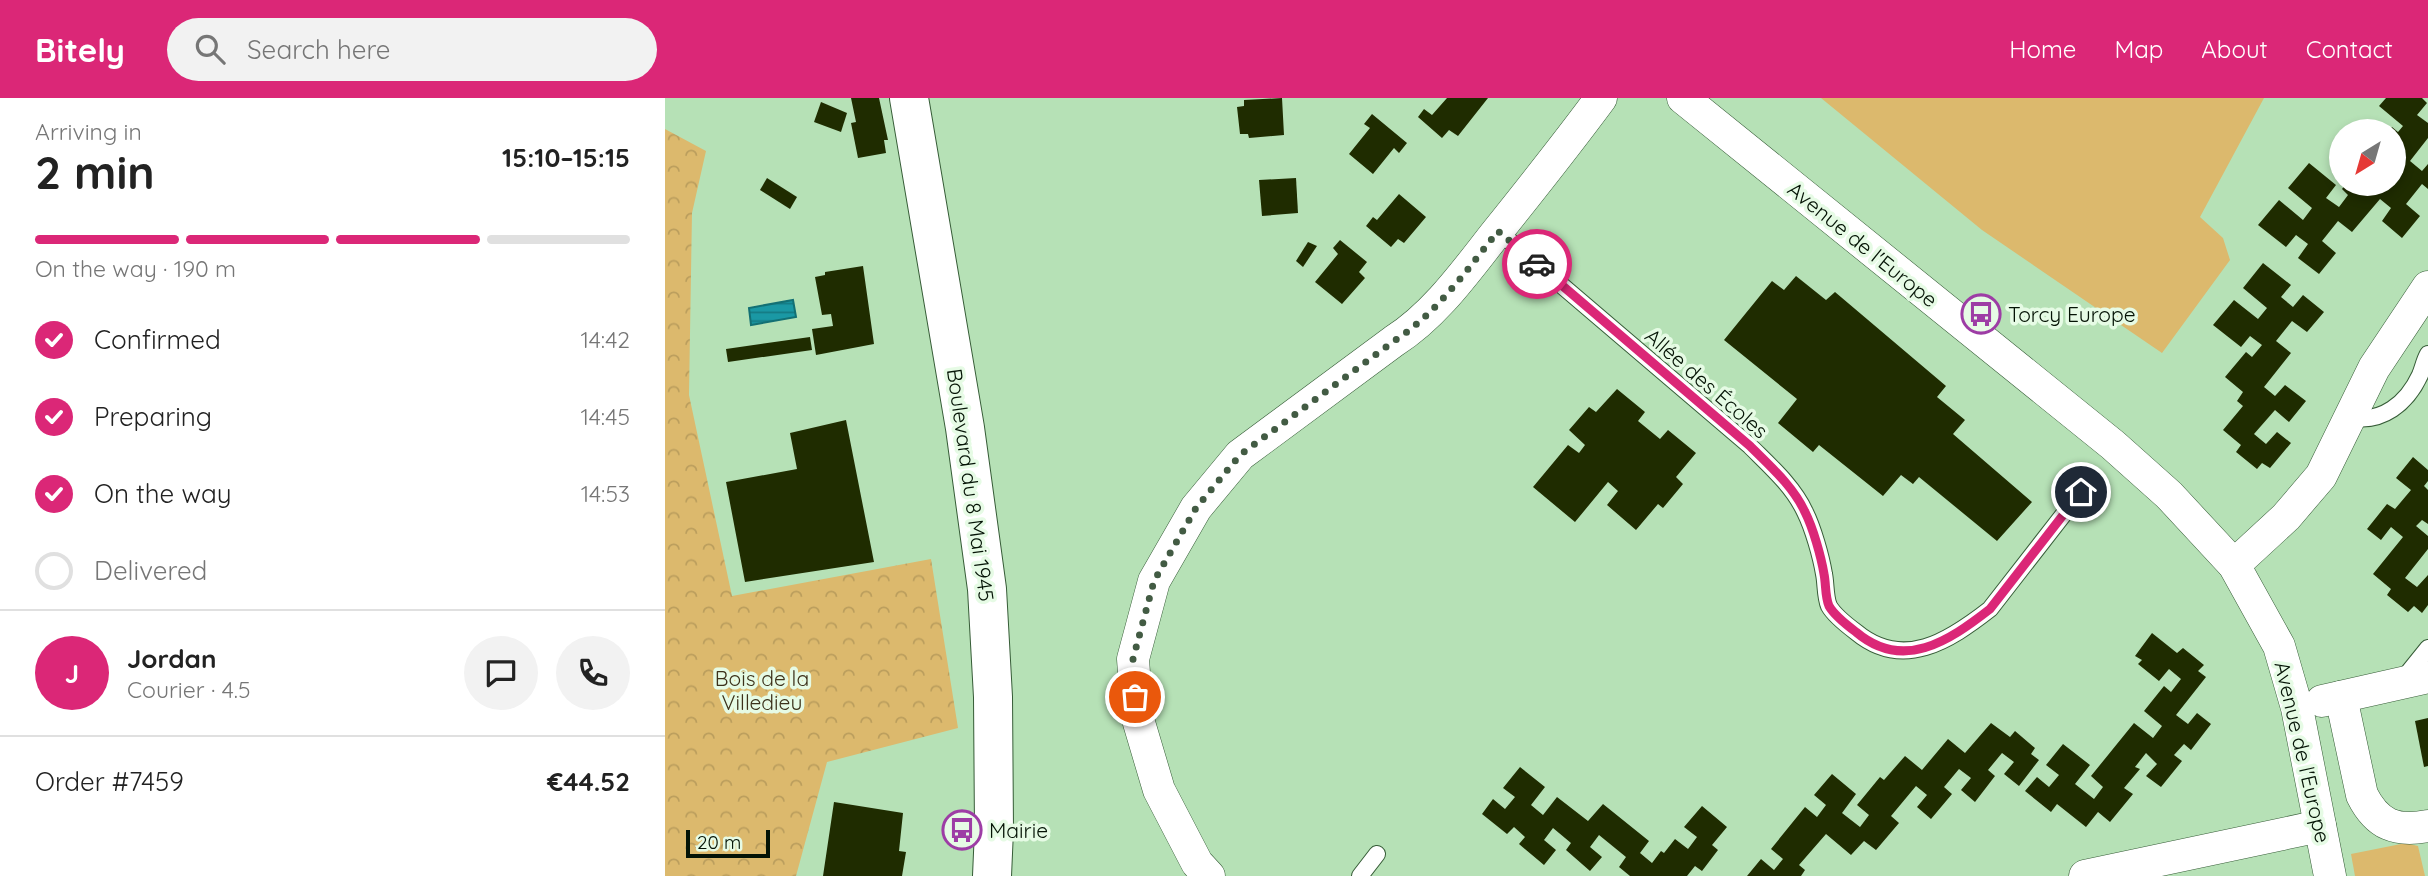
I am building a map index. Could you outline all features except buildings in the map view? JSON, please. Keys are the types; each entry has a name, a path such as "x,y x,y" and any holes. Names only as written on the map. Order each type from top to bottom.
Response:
{"street":[{"name":"Boulevard du 8 Mai 1945","path":"909,98 963,415 987,589 993,697 992,876"},
{"path":"1209,876 1197,863 1159,790 1136,716 1133,659 1154,581 1196,508 1240,455 1415,328 1465,273 1561,153 1601,98"},
{"name":"Avenue de l'Europe","path":"1683,98 2113,445 2169,495 2234,565 2279,646 2297,708 2330,876"},
{"path":"2234,565 2308,493 2321,475 2374,368 2428,287"},
{"path":"2297,708 2414,679"},
{"path":"2341,697 2362,795 2369,809 2383,822 2396,826 2411,829 2428,826"},
{"path":"2085,876 2176,867 2321,826"}],"lane":[{"name":"Allée des Écoles","path":"1498,231 1750,446 1779,474 1805,512 1824,572 1829,606 1867,641 1892,651 1912,652 1930,647 1976,621 1990,609 2081,492"},
{"path":"2350,417 2374,418 2394,410 2413,387 2428,355"},
{"path":"2414,679 2428,648"},
{"path":"1360,876 1377,854"}],"green space":[{"path":"1821,98 2264,98 2200,217 2223,238 2230,260 2162,353 1982,230"},
{"name":"Bois de la Villedieu","path":"665,129 706,151 692,213 689,395 732,596 931,559 958,728 827,762 796,876 665,876"},
{"path":"2406,843 2418,846 2425,876 2355,876 2351,854"}],"water":[{"path":"793,300 796,317 751,325 749,308"}],"way so far":[{"path":"1135,697 1133,659 1154,581 1196,508 1240,455 1415,328 1465,273 1498,231 1537,264"}],"place":[{"name":"Torcy Europe","path":"1981,314"},
{"name":"Mairie","path":"962,830"}],"route":[{"path":"1537,264 1750,446 1779,474 1805,512 1824,572 1829,606 1867,641 1892,651 1912,652 1930,647 1976,621 1990,609 2081,492"}]}
